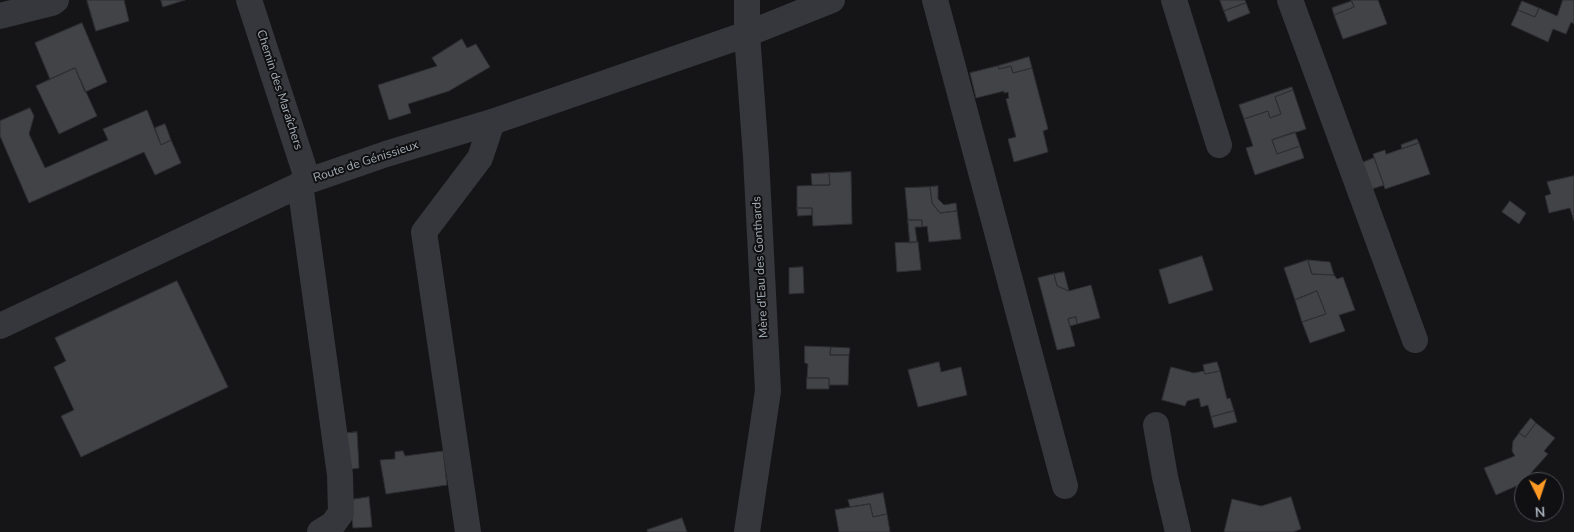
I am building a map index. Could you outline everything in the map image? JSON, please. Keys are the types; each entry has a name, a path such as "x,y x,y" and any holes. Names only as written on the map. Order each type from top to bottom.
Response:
{"street":[{"path":"0,16 52,3 56,0"},
{"name":"Chemin des Maraîchers","path":"249,0 304,183 340,475 341,513 333,524 320,532"},
{"name":"Mère d'Eau des Gonthards","path":"747,0 747,34 756,157 768,392 747,532"},
{"name":"Route de Génissieux","path":"0,326 304,183 386,154 492,122 747,34 832,0"},
{"path":"935,0 1065,486"},
{"path":"1174,0 1219,145"},
{"path":"1290,0 1414,340"},
{"path":"468,532 424,232 480,158 492,122"},
{"path":"1156,425 1165,477 1178,532"}],"building":[{"path":"87,0 124,0 129,21 96,31"},
{"path":"161,0 185,0 163,7"},
{"path":"1220,0 1245,0 1246,3 1224,11"},
{"path":"1351,0 1378,0 1387,24 1343,39 1334,15 1354,7"},
{"path":"1563,0 1574,0 1574,24 1571,22 1566,34 1553,29 1548,42 1511,25 1518,10 1535,17 1539,8 1557,16"},
{"path":"1352,1 1354,7 1334,15 1332,8"},
{"path":"1522,1 1539,8 1535,17 1518,10"},
{"path":"1246,3 1250,13 1228,22 1224,11"},
{"path":"82,23 107,82 85,92 75,68 50,79 35,43"},
{"path":"462,39 467,48 476,44 490,67 449,91 408,104 411,113 389,120 378,85 437,66 432,58"},
{"path":"1029,57 1032,68 1013,73 1011,66 999,69 998,66"},
{"path":"998,66 999,69 1011,66 1013,73 1032,68 1048,129 1043,131 1048,152 1014,162 1008,139 1016,137 1006,99 1009,98 1008,92 1004,93 1004,91 976,98 970,73"},
{"path":"75,68 97,116 59,134 36,86"},
{"path":"1292,87 1293,90 1275,97 1281,114 1270,118 1268,111 1244,119 1239,105"},
{"path":"1293,90 1306,129 1272,140 1277,154 1300,146 1304,158 1255,175 1246,148 1253,146 1244,119 1268,111 1270,118 1281,114 1275,97"},
{"path":"30,108 34,116 29,134 45,168 108,140 103,129 147,110 161,145 171,140 181,163 155,175 144,152 29,203 0,136 0,121"},
{"path":"165,124 171,140 161,145 155,128"},
{"path":"1295,132 1300,146 1277,154 1272,140"},
{"path":"1417,139 1419,143 1402,149 1401,145"},
{"path":"1419,143 1430,174 1385,189 1373,154 1385,150 1386,154"},
{"path":"1374,158 1384,185 1369,190 1359,164"},
{"path":"851,172 852,224 813,226 812,208 797,208 797,186 830,185 829,173"},
{"path":"829,173 830,185 812,185 811,174"},
{"path":"1574,176 1574,221 1570,208 1549,213 1545,196 1551,194 1547,182"},
{"path":"938,186 938,199 944,205 956,203 957,211 940,213 932,203 930,187"},
{"path":"930,187 932,203 940,213 957,211 961,239 929,242 927,226 922,227 922,220 908,220 905,188"},
{"path":"1510,201 1526,213 1519,224 1502,212"},
{"path":"797,208 812,208 812,215 798,216"},
{"path":"908,220 922,220 922,227 915,227 917,242 910,243"},
{"path":"918,242 921,270 897,272 895,243"},
{"path":"1202,256 1213,290 1169,304 1159,270"},
{"path":"1308,260 1312,274 1334,275 1337,279 1343,277 1355,310 1339,315 1345,331 1310,343 1302,322 1326,314 1317,291 1295,300 1284,268"},
{"path":"1308,260 1330,262 1334,275 1312,274"},
{"path":"803,267 804,293 789,294 789,268"},
{"path":"1064,272 1069,291 1057,286 1054,274"},
{"path":"1054,274 1057,286 1069,291 1091,285 1100,318 1077,324 1076,317 1068,319 1075,346 1057,350 1038,278"},
{"path":"177,281 228,387 81,457 61,416 74,410 54,367 66,361 55,338"},
{"path":"1317,291 1326,314 1302,322 1295,300"},
{"path":"1076,317 1077,324 1070,326 1068,319"},
{"path":"805,346 831,347 830,355 849,355 848,385 829,385 829,378 807,378 808,364 805,363"},
{"path":"831,347 850,348 849,355 830,355"},
{"path":"939,362 941,372 961,367 967,395 918,407 908,370"},
{"path":"1217,362 1220,371 1205,374 1203,365"},
{"path":"1171,367 1194,373 1204,371 1205,374 1220,371 1227,399 1230,398 1234,411 1211,417 1208,405 1201,407 1199,398 1187,401 1185,406 1162,400"},
{"path":"807,378 829,378 829,389 807,389"},
{"path":"1234,411 1237,422 1214,428 1211,417"},
{"path":"1531,418 1536,423 1525,437 1519,433"},
{"path":"1536,423 1555,438 1544,451 1548,454 1532,472 1514,472 1514,487 1496,495 1484,468 1515,456 1512,451 1513,441 1519,433 1525,437"},
{"path":"357,432 359,468 345,470 340,434"},
{"path":"403,451 405,456 443,451 447,485 386,494 380,460 395,459 395,452"},
{"path":"883,493 887,514 873,517 870,504 850,507 848,500"},
{"path":"369,497 372,527 353,528 350,500"},
{"path":"1291,497 1301,529 1293,532 1224,532 1232,499 1261,506"},
{"path":"870,504 873,517 887,514 890,532 839,532 835,510"},
{"path":"682,518 687,532 648,532 647,530"}]}
